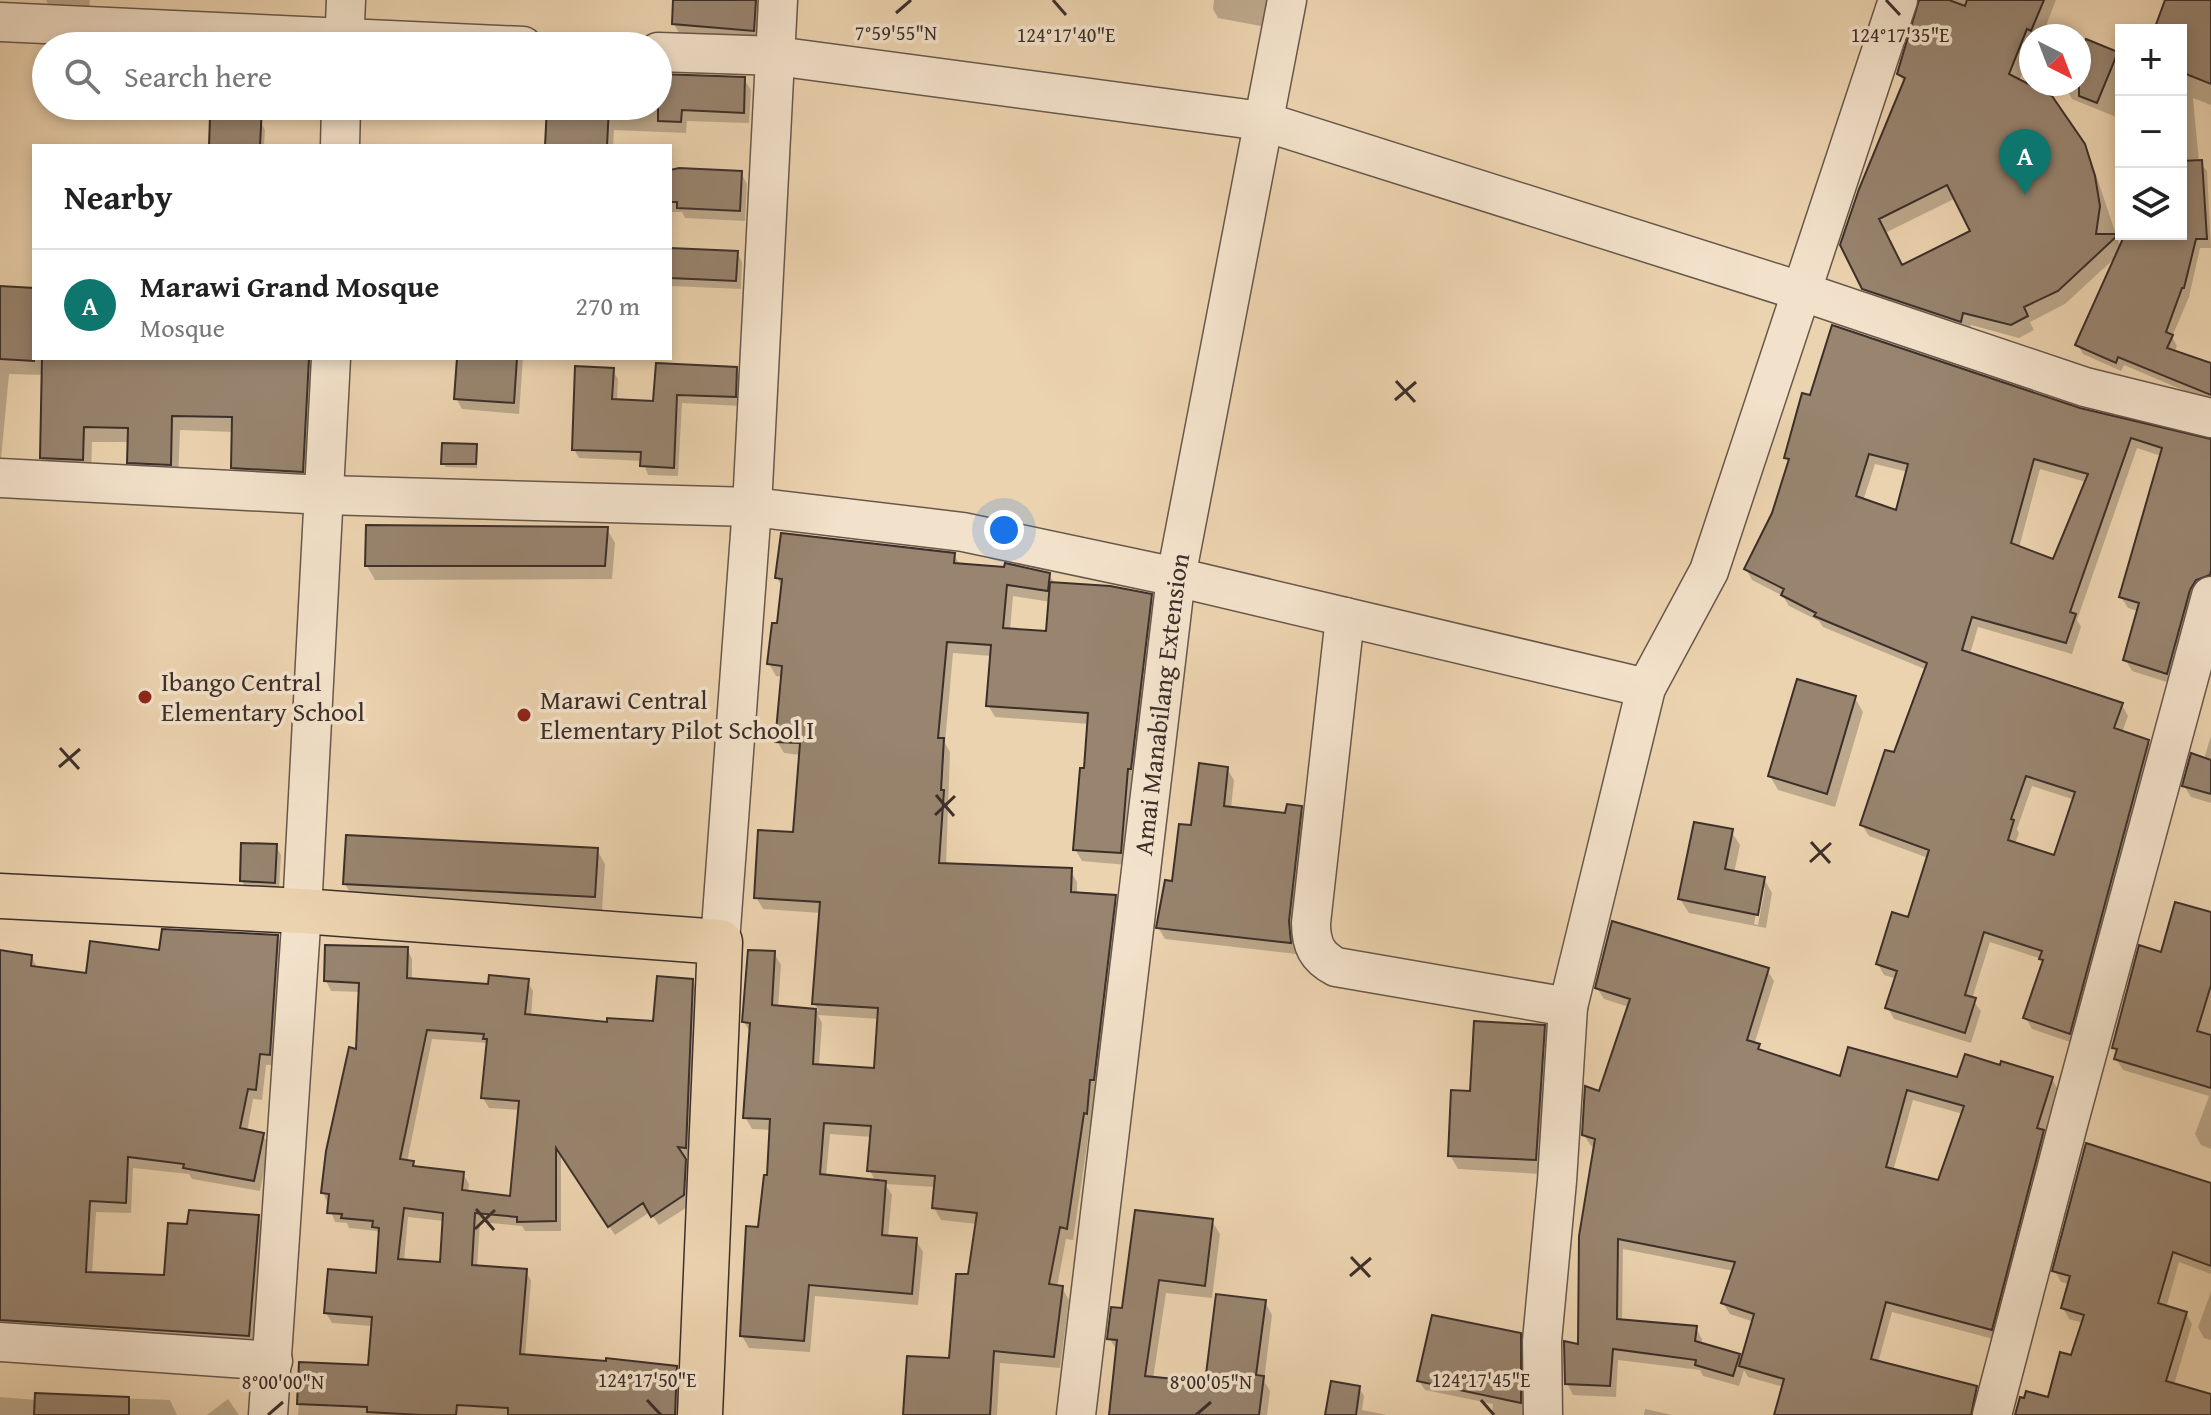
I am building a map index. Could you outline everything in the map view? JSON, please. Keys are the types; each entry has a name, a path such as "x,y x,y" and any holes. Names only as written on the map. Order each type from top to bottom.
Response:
{"main road":[{"path":"0,896 302,911 720,942 700,1415"}],"street":[{"path":"344,32 346,0"},
{"path":"720,942 752,507 778,0"},
{"name":"Amai Manabilang Extension","path":"1076,1415 1176,577 1287,0"},
{"path":"1543,1415 1542,1341 1568,1007 1646,688 1709,571 1898,0"},
{"path":"0,22 172,32"},
{"path":"672,52 776,56 1262,121 1800,291 2085,387 2211,418"},
{"path":"340,144 341,120"},
{"path":"268,1415 302,911 331,360"},
{"path":"0,478 325,495 752,507 963,532 1176,577 1646,688"},
{"path":"1992,1415 2211,596"},
{"path":"1345,617 1311,923 1317,953 1336,967 1568,1007"},
{"path":"0,1342 273,1361"}],"building":[{"path":"673,0 756,0 754,31 672,24"},
{"path":"1919,0 1949,0 1965,6 1967,0 2044,0 2034,24 2019,24 2019,49 2009,74 2019,79 2019,96 2052,96 2085,144 2100,206 2096,234 2115,234 2115,238 2058,291 2024,307 2028,316 2011,325 1963,313 1961,322 1862,289 1840,245 1859,189 1905,78 1897,74","holes":["1947,185 1970,231 1902,265 1879,219"]},
{"path":"2165,0 2211,0 2211,84 2187,74 2187,24 2156,24"},
{"path":"2091,41 2115,51 2115,59 2097,103 2079,96 2091,96"},
{"path":"672,74 745,77 744,113 682,110 681,122 658,121 672,120"},
{"path":"210,120 261,120 260,144 209,144"},
{"path":"546,120 608,120 607,144 545,144"},
{"path":"2202,160 2207,239 2196,239 2184,288 2166,332 2173,335 2167,348 2211,363 2211,395 2118,357 2116,363 2075,345 2122,240 2187,240 2187,161"},
{"path":"672,170 742,171 740,211 677,208 677,202 672,202"},
{"path":"672,248 738,251 736,281 672,278"},
{"path":"0,286 32,288 34,361 0,359"},
{"path":"1832,325 2080,408 2211,439 2211,570 2210,575 2196,580 2190,590 2167,674 2123,660 2139,603 2119,597 2162,448 2131,438 2070,612 2076,614 2066,643 1972,617 1962,650 2123,703 2114,728 2149,740 2070,1034 2023,1018 2043,960 2039,959 2042,951 1984,932 1965,995 1976,998 1965,1033 1885,1008 1897,971 1876,964 1892,912 1908,917 1929,850 1860,825 1885,750 1894,752 1927,663 1814,616 1816,613 1781,595 1784,589 1744,569 1772,513 1789,459 1784,458 1802,393 1810,395","holes":["1869,454 1908,464 1896,510 1856,496","2034,459 2088,474 2053,559 2011,543","2026,776 2075,792 2054,855 2008,840 2014,820 2011,819"]},
{"path":"42,360 309,360 303,472 231,468 232,417 172,416 171,465 127,463 128,428 84,427 83,460 40,458"},
{"path":"457,360 517,360 514,403 454,399"},
{"path":"656,363 737,367 736,397 677,395 674,468 640,466 641,452 572,450 575,366 614,368 612,399 653,401"},
{"path":"442,443 477,444 476,464 441,464"},
{"path":"366,525 608,527 605,566 365,566"},
{"path":"781,533 955,553 954,563 1004,567 1005,563 1050,573 1048,591 1007,585 1003,628 1046,631 1050,582 1110,586 1152,594 1131,769 1128,769 1121,853 1073,850 1088,713 986,706 991,645 947,642 938,738 944,738 939,863 1072,868 1071,892 1116,895 1094,1080 1090,1080 1087,1114 1084,1113 1067,1229 1060,1227 1049,1284 1063,1286 1054,1357 994,1351 990,1415 903,1415 907,1356 949,1358 956,1274 968,1274 977,1213 932,1208 935,1176 867,1171 871,1126 824,1123 820,1174 886,1181 882,1235 917,1238 912,1294 809,1285 804,1341 740,1336 746,1226 758,1227 764,1175 767,1175 770,1119 743,1118 750,1023 742,1022 748,950 775,951 772,1005 816,1009 813,1064 874,1068 878,1008 812,1004 820,902 754,898 758,830 793,832 800,743 775,742 782,666 767,664 772,623 777,623 782,579 775,578"},
{"path":"1797,679 1856,696 1827,794 1768,776"},
{"path":"2191,753 2211,760 2211,794 2182,786"},
{"path":"1199,763 1228,767 1224,806 1285,813 1287,804 1302,806 1289,921 1291,943 1156,928 1165,880 1172,881 1179,824 1191,825"},
{"path":"1694,822 1733,829 1725,869 1765,877 1758,915 1678,899"},
{"path":"346,835 598,848 595,897 343,884"},
{"path":"241,843 277,844 275,883 240,881"},
{"path":"2175,902 2211,912 2211,985 2197,1031 2211,1035 2211,1088 2114,1059 2117,1049 2112,1048 2139,945 2161,952"},
{"path":"1612,921 1769,968 1747,1040 1760,1044 1758,1049 1840,1076 1848,1047 1957,1077 1965,1054 2053,1077 2037,1128 2044,1130 1992,1330 1886,1302 1871,1359 1977,1386 1971,1415 1774,1415 1784,1379 1739,1366 1754,1314 1721,1303 1735,1262 1618,1239 1617,1319 1697,1326 1695,1341 1740,1354 1733,1376 1695,1365 1696,1360 1613,1349 1610,1386 1565,1384 1564,1341 1578,1344 1579,1236 1595,1139 1582,1135 1585,1086 1599,1091 1630,999 1595,988","holes":["1907,1090 1964,1106 1938,1180 1886,1167"]},
{"path":"162,929 278,935 270,1055 260,1054 256,1090 248,1089 240,1128 264,1133 254,1181 183,1168 184,1164 128,1157 126,1203 90,1201 86,1272 164,1275 168,1223 187,1224 189,1210 259,1215 249,1336 0,1320 0,950 32,955 31,966 86,973 90,941 159,950"},
{"path":"325,945 408,947 407,978 488,984 489,975 529,979 525,1014 607,1022 607,1018 653,1021 657,976 693,979 686,1148 678,1147 686,1159 684,1195 651,1217 643,1203 608,1227 556,1148 556,1221 517,1222 517,1217 475,1213 472,1265 527,1269 520,1354 606,1361 606,1358 677,1366 675,1415 508,1415 508,1408 457,1405 456,1415 422,1415 367,1412 367,1407 297,1404 299,1362 368,1365 372,1317 324,1313 328,1269 376,1273 379,1228 372,1227 373,1221 341,1218 342,1214 327,1213 329,1194 321,1193 326,1151 349,1047 356,1049 359,983 324,981","holes":["427,1030 484,1034 483,1039 487,1039 481,1098 519,1101 510,1196 462,1190 464,1172 413,1166 414,1161 400,1159","404,1208 443,1213 440,1262 398,1259"]},
{"path":"1474,1021 1545,1025 1536,1160 1448,1156 1451,1090 1470,1091"},
{"path":"2086,1143 2211,1183 2211,1266 2173,1252 2158,1303 2187,1312 2166,1381 2211,1394 2211,1415 2015,1415 2020,1397 2024,1398 2026,1391 2048,1397 2060,1352 2071,1355 2084,1315 2061,1308 2070,1276 2052,1271"},
{"path":"1135,1210 1213,1219 1205,1286 1159,1280 1145,1376 1205,1382 1216,1294 1266,1300 1256,1375 1264,1376 1259,1415 1109,1415 1117,1340 1107,1339 1111,1307 1122,1308"},
{"path":"1432,1315 1521,1333 1521,1403 1417,1381"},
{"path":"1331,1381 1360,1386 1356,1415 1325,1415"},
{"path":"35,1393 129,1397 129,1415 34,1415"}],"place":[{"name":"Marawi Grand Mosque","path":"2025,195"},
{"name":"Ibango Central Elementary School","path":"145,697"},
{"name":"Marawi Central Elementary Pilot School I","path":"524,715"}]}
